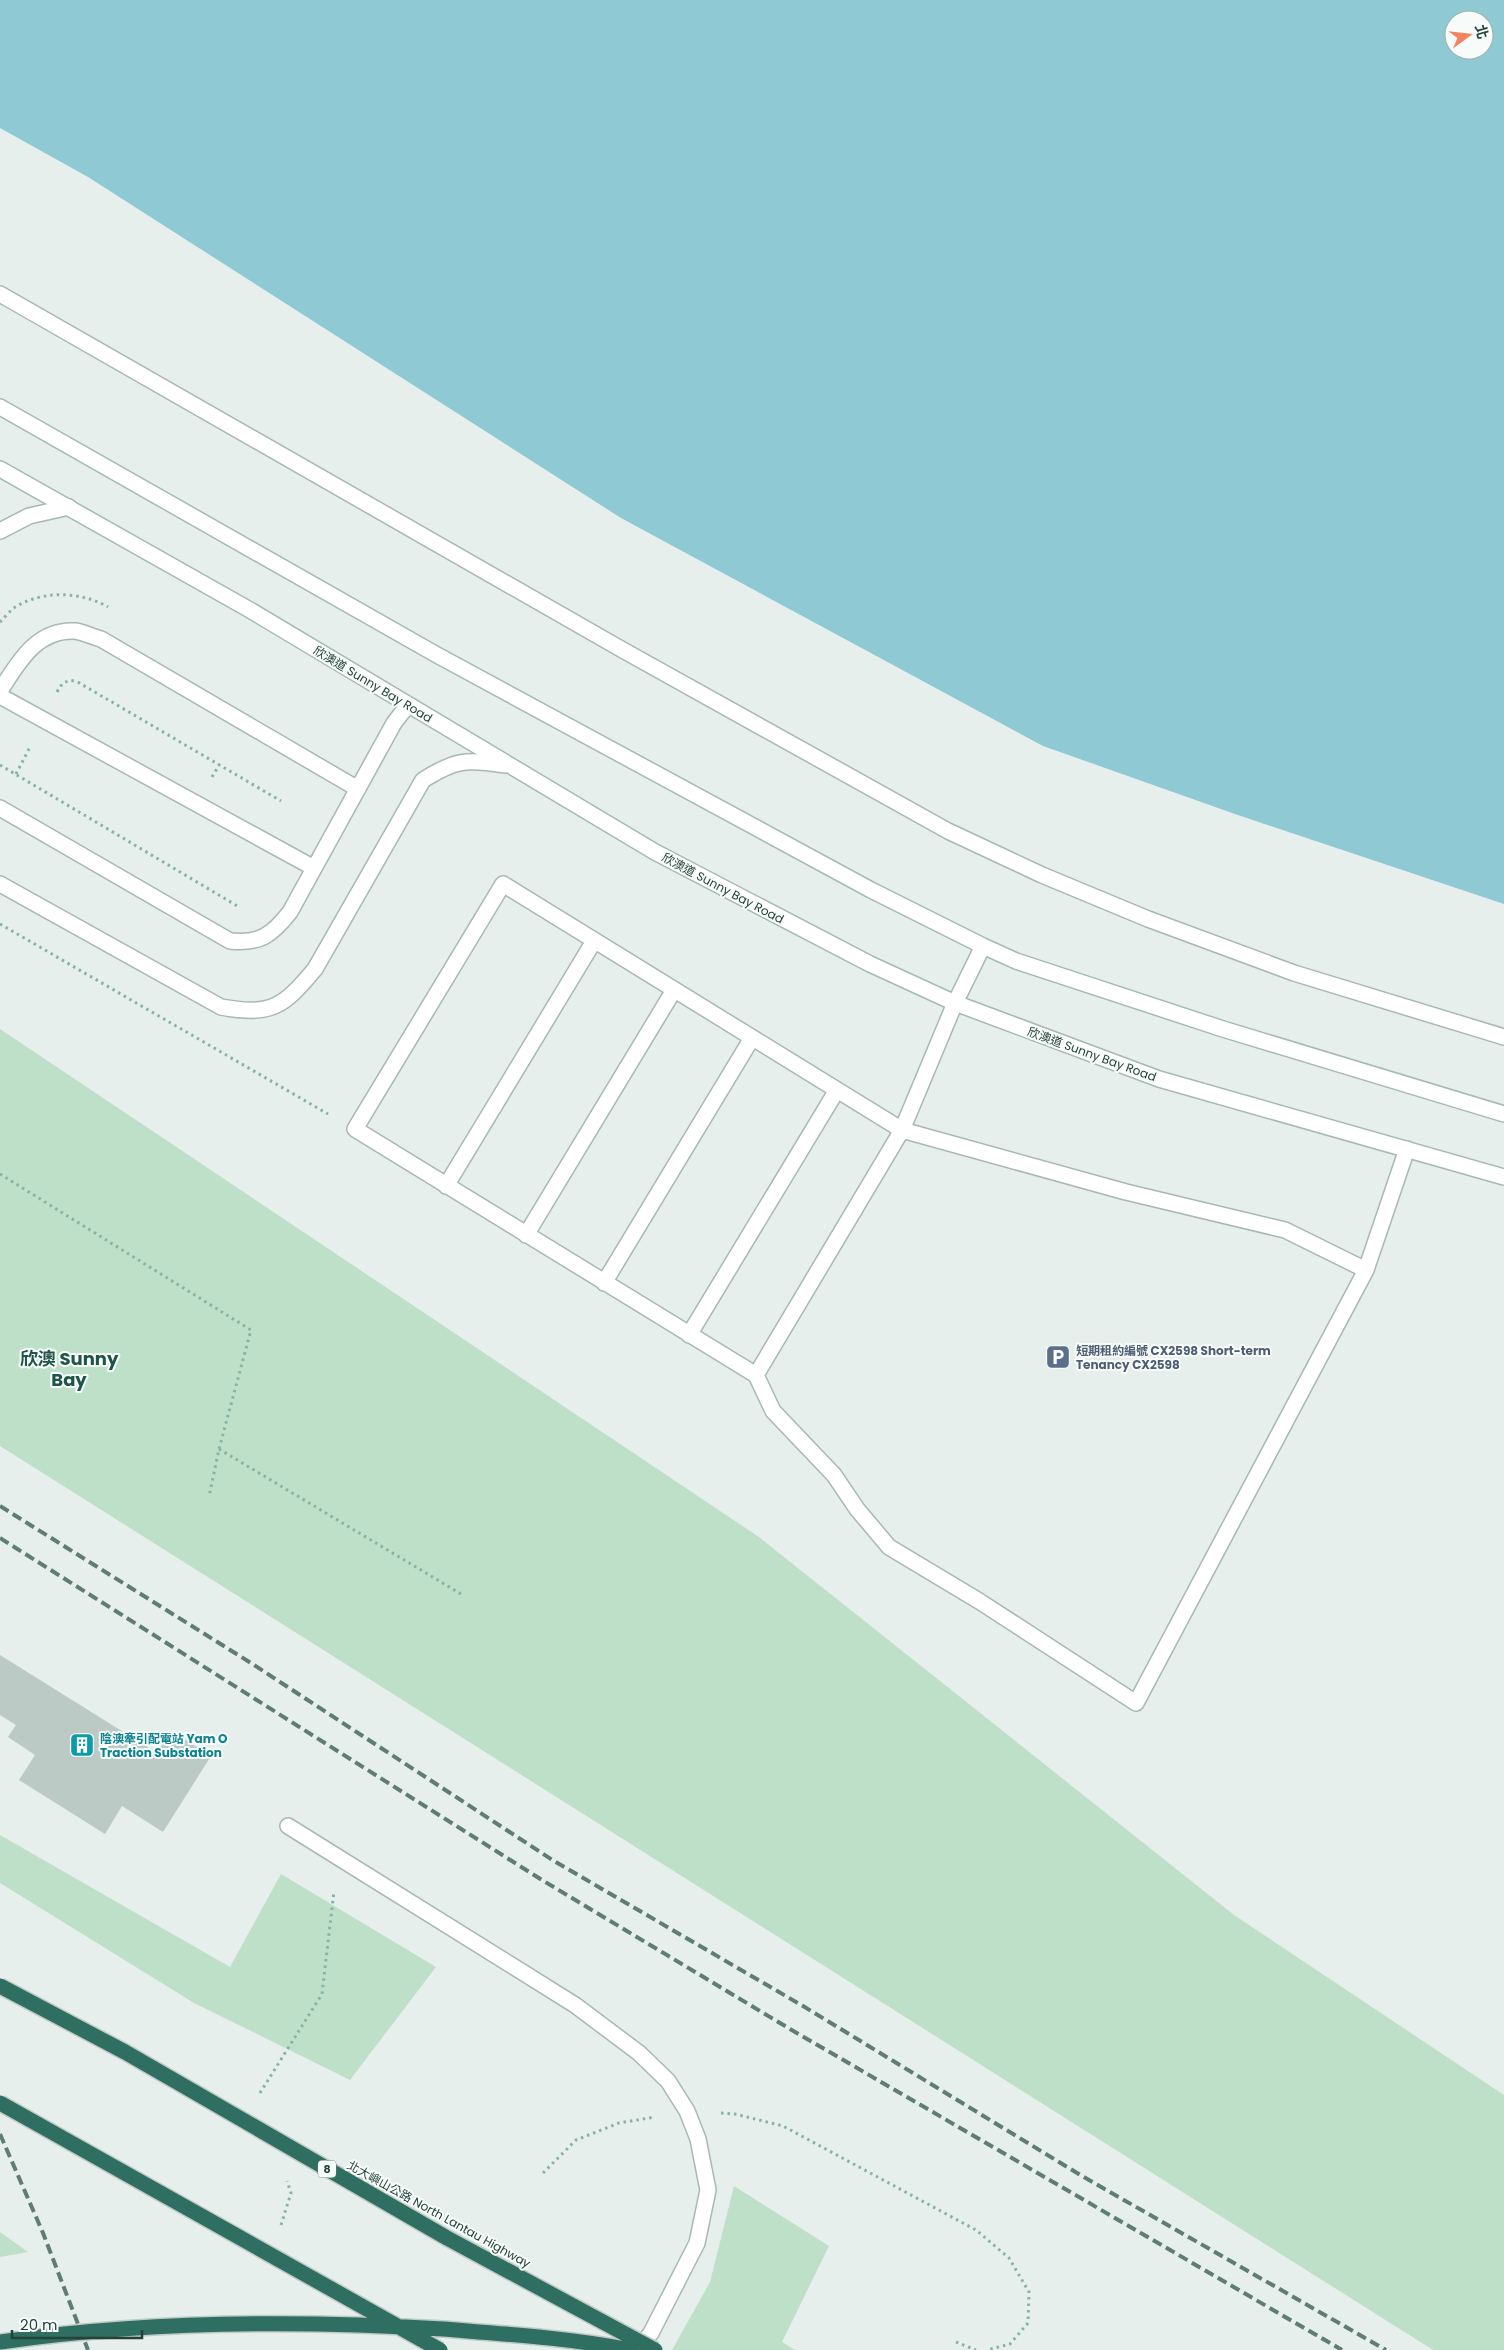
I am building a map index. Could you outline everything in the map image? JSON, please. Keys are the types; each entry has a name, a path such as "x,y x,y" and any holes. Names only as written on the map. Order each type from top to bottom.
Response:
{"highway":[{"name":"北大嶼山公路 North Lantau Highway","path":"0,1986 125,2052 447,2238 655,2350"},
{"path":"0,2104 440,2350"},
{"path":"0,2342 157,2328 269,2324 354,2324 504,2334 631,2350"}],"main road":[{"path":"0,294 612,644 948,831 1042,875 1148,919 1294,973 1504,1038"},
{"path":"0,407 437,655 863,886 983,946 1016,960 1223,1029 1504,1114"},
{"name":"欣澳道 Sunny Bay Road","path":"0,469 69,506 250,610 655,852 757,907 870,964 955,1003 1159,1079 1504,1176"},
{"path":"0,531 29,516 69,506"},
{"path":"0,691 21,657 38,642 56,633 76,631 101,639 358,789"},
{"path":"0,696 314,868"},
{"path":"0,808 230,941 246,943 259,940 277,929 290,912 394,723 408,705"},
{"path":"0,884 221,1007 246,1012 268,1010 293,995 315,969 423,780 447,765 472,760 506,764"},
{"path":"1366,1270 1285,1230 1126,1192 902,1130 503,884 355,1130 756,1375 773,1411 834,1475 858,1509 889,1547 979,1601 1136,1702 1366,1270 1407,1149"},
{"path":"446,1186 594,941"},
{"path":"756,1375 902,1130 955,1003 983,946"},
{"path":"526,1235 674,990"},
{"path":"604,1283 752,1038"},
{"path":"689,1335 837,1090"},
{"path":"288,1826 575,2005 639,2053 668,2081 687,2111 698,2139 708,2190 697,2243 651,2333 637,2350"}],"path":[{"path":"0,765 239,907"},
{"path":"0,924 355,1130"},
{"path":"0,1174 251,1330 208,1497"},
{"path":"219,1449 461,1594"},
{"path":"257,2098 322,1994 338,1858"},
{"path":"543,2173 576,2140 619,2123 687,2111 735,2114 783,2126 976,2230 1009,2258 1029,2292 1028,2323 1010,2344 987,2350"},
{"path":"278,2233 291,2193 285,2176"},
{"path":"956,2342 976,2350"}],"green space":[{"path":"0,1029 759,1537 1234,1915 1504,2095 1504,2350 1433,2350 0,1446"},
{"path":"0,1835 230,1967 281,1874 436,1967 350,2080 194,2003 0,1883"},
{"path":"734,2186 829,2246 782,2342 795,2350 672,2350 710,2282"},
{"path":"0,2232 28,2252 0,2257"}],"water":[{"path":"0,0 1504,0 1504,904 1235,814 1043,746 621,518 88,177 0,128"}],"building":[{"name":"陰澳牽引配電站 Yam O Traction Substation","path":"0,1655 157,1753 171,1731 211,1756 163,1832 122,1806 105,1834 19,1780 35,1755 8,1737 16,1725 0,1715"}],"railway":[{"path":"0,1506 251,1663 554,1861 803,2006 1082,2176 1386,2350"},
{"path":"0,1538 542,1880 790,2029 1342,2350"},
{"path":"0,2134 43,2233 88,2350"}],"place":[{"name":"短期租約編號 CX2598 Short-term Tenancy CX2598","path":"1058,1357"},
{"name":"陰澳牽引配電站 Yam O Traction Substation","path":"82,1745"}],"district":[{"name":"欣澳 Sunny Bay","path":"69,1368"}]}
